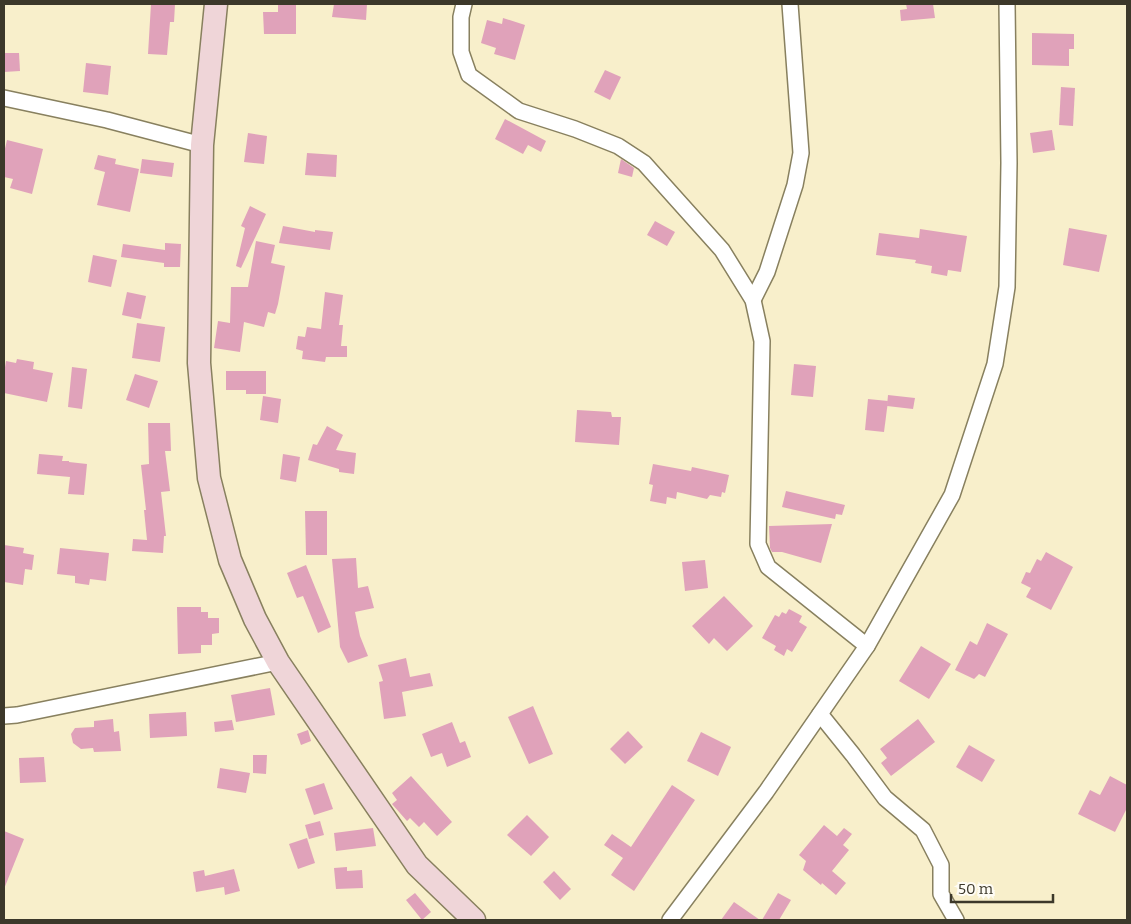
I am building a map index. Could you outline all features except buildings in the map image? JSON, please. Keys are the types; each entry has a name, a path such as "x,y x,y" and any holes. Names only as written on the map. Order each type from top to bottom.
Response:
{"street":[{"path":"216,4 202,145 199,363 209,478 230,560 255,619 278,662 417,865 474,920"},
{"path":"464,4 461,17 460,52 469,75 520,111 575,129 618,146 644,162 722,250 753,300 762,340 758,544 768,567 867,646"},
{"path":"753,300 770,263 795,185 801,153 790,4"},
{"path":"670,920 766,792 867,646 952,495 995,364 1006,287 1009,163 1007,4"},
{"path":"4,98 107,120 202,145"},
{"path":"4,716 278,662"},
{"path":"820,714 885,798 923,830 941,864 941,894 956,920"}]}
